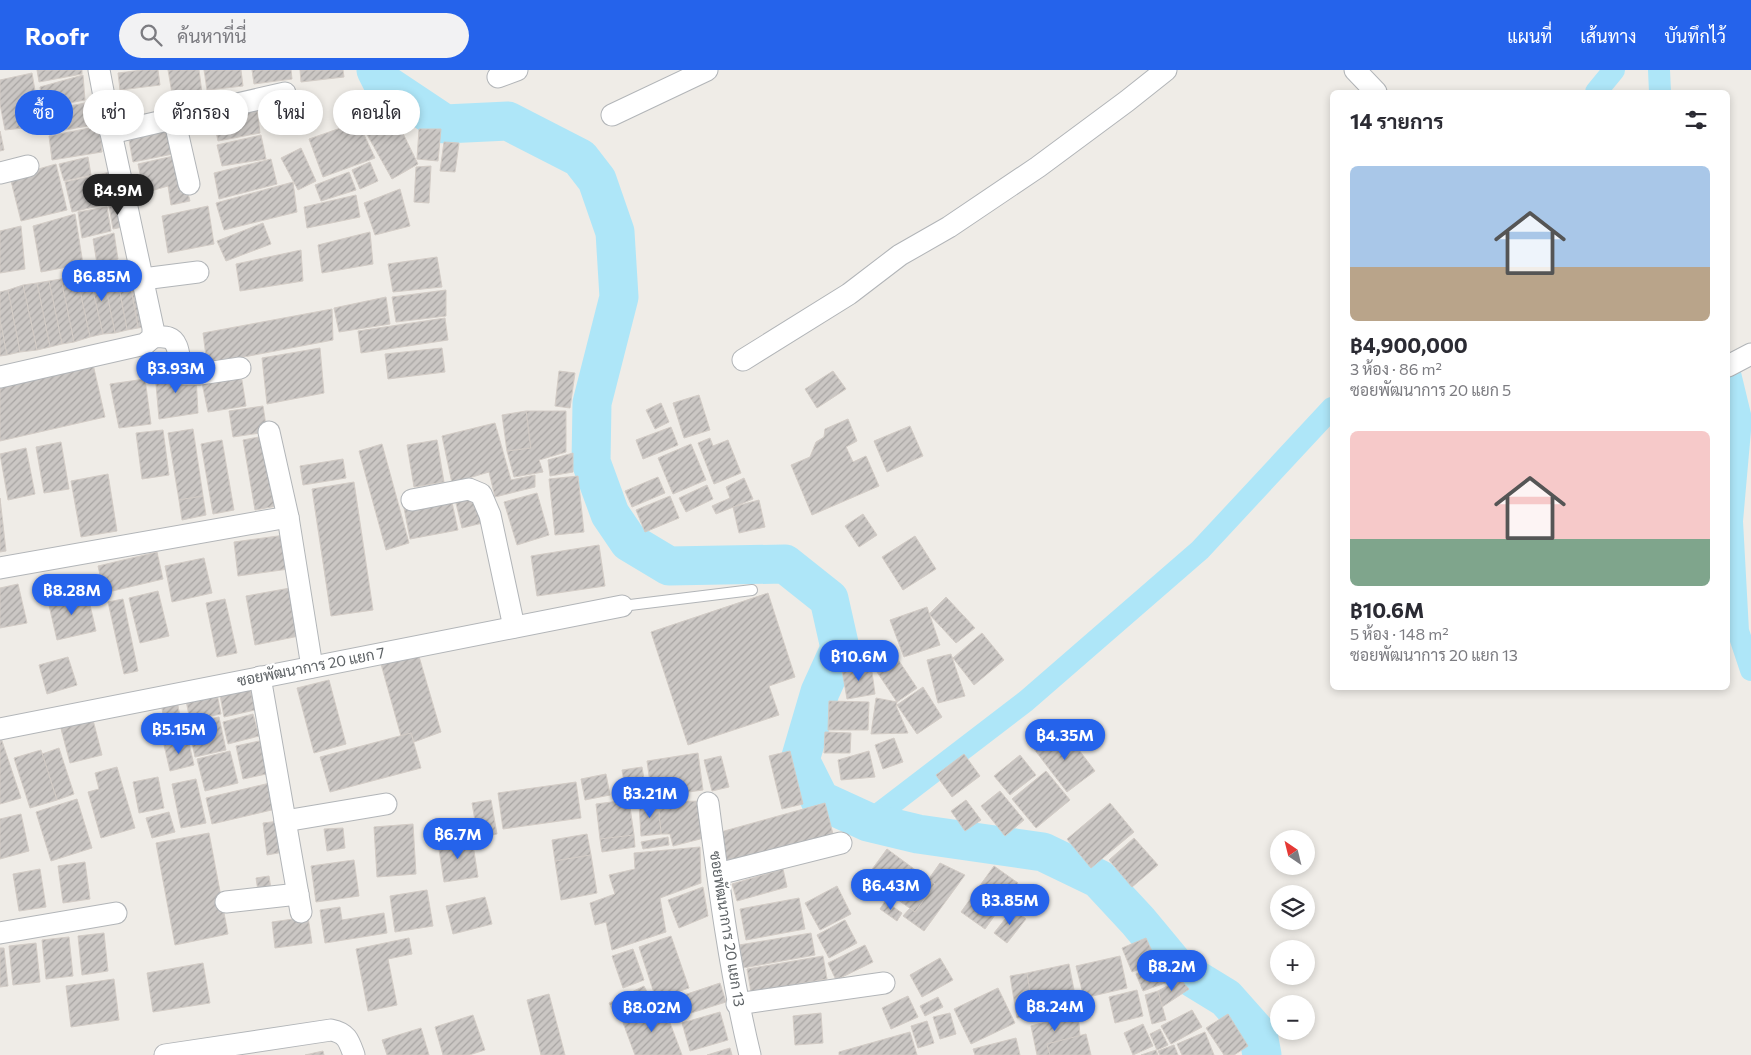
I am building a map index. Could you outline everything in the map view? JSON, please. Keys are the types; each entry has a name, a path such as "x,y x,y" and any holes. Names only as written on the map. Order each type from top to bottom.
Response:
{"street":[{"path":"99,70 103,90"},
{"path":"612,115 707,70"},
{"path":"743,360 849,294 900,255 958,222 1128,101 1166,70"},
{"path":"1355,70 1374,90"},
{"path":"111,135 153,328 153,337"},
{"path":"178,135 189,184"},
{"path":"0,173 28,166"},
{"path":"143,280 198,272"},
{"path":"0,377 144,344 153,337 173,340 177,346 181,369 184,374 200,374 240,368"},
{"path":"1730,365 1751,354"},
{"path":"269,432 288,517 312,667"},
{"path":"412,500 469,489 481,494 490,515 514,627"},
{"path":"0,568 288,517"},
{"name":"ซอยพัฒนาการ 20 แยก 7","path":"0,729 622,606"},
{"path":"226,902 299,903 260,677"},
{"name":"ซอยพัฒนาการ 20 แยก 13","path":"708,803 726,933 738,1004 750,1055"},
{"path":"285,820 386,804"},
{"path":"718,874 841,842"},
{"path":"0,933 116,913"},
{"path":"738,1004 884,983"},
{"path":"165,1055 332,1030 340,1031 349,1040 354,1055"}],"lane":[{"path":"622,606 752,590"}],"building":[{"path":"37,70 82,70 82,74 39,82"},
{"path":"158,70 160,85 120,90 118,73"},
{"path":"168,70 199,70 202,90 171,90"},
{"path":"204,70 241,70 243,86 207,90"},
{"path":"252,70 291,70 292,79 254,84"},
{"path":"300,70 343,70 344,77 301,82"},
{"path":"32,73 35,90 15,90 15,129 5,130 0,104 0,80"},
{"path":"83,75 83,100 73,102 73,90 40,90 40,87"},
{"path":"83,103 83,127 73,129 73,105"},
{"path":"257,109 258,133 218,141 217,135 248,135 248,111"},
{"path":"83,129 83,135 101,135 102,152 52,160 49,136 73,135 73,131"},
{"path":"420,129 441,129 438,161 417,159"},
{"path":"0,131 4,150 0,151"},
{"path":"333,131 333,135 364,135 375,158 323,177 309,139"},
{"path":"154,134 174,135 178,153 133,162 129,140"},
{"path":"261,135 266,159 222,166 217,145"},
{"path":"367,135 404,135 418,164 392,179"},
{"path":"444,142 459,143 455,172 440,171"},
{"path":"301,148 316,181 298,190 281,158"},
{"path":"178,155 190,201 171,205 168,186 144,193 138,164"},
{"path":"88,157 91,175 64,181 59,164"},
{"path":"271,159 277,184 219,199 214,173"},
{"path":"370,162 378,181 360,189 352,170"},
{"path":"56,164 67,210 21,221 10,177"},
{"path":"431,166 429,203 414,202 416,167"},
{"path":"115,171 120,201 72,212 65,182"},
{"path":"349,172 356,190 321,201 315,185"},
{"path":"293,182 297,212 224,230 216,203"},
{"path":"400,189 410,226 375,235 364,203"},
{"path":"356,195 360,217 307,228 304,207"},
{"path":"124,204 127,226 113,229 109,206"},
{"path":"208,206 214,244 168,253 162,216"},
{"path":"107,207 111,231 82,238 78,212"},
{"path":"75,214 83,264 41,272 33,226"},
{"path":"263,223 271,244 226,261 217,241"},
{"path":"21,226 25,269 0,273 0,231"},
{"path":"370,232 373,264 322,273 318,245"},
{"path":"114,233 118,259 97,264 93,239"},
{"path":"301,250 303,281 240,291 236,264"},
{"path":"437,257 442,287 393,292 388,264"},
{"path":"136,261 149,326 138,328 127,264"},
{"path":"127,264 138,328 127,330 115,266"},
{"path":"115,266 127,330 115,333 102,270"},
{"path":"102,270 115,333 103,334 89,274"},
{"path":"89,274 103,334 90,337 77,277"},
{"path":"77,277 90,337 74,342 61,279"},
{"path":"61,279 74,342 62,344 49,281"},
{"path":"49,281 62,344 50,347 37,283"},
{"path":"37,283 50,347 37,350 23,285"},
{"path":"23,285 37,350 20,352 8,290"},
{"path":"8,290 20,352 7,355 0,320 0,292"},
{"path":"446,290 446,316 396,322 392,297"},
{"path":"386,297 390,324 339,332 334,308"},
{"path":"332,309 333,340 207,364 203,333"},
{"path":"445,318 448,340 361,353 358,331"},
{"path":"0,320 7,355 0,356"},
{"path":"320,348 324,393 267,404 262,358"},
{"path":"442,348 445,372 388,379 385,354"},
{"path":"93,364 105,417 0,441 0,386"},
{"path":"240,368 246,406 208,412 201,378"},
{"path":"179,369 196,376 198,413 159,419 155,373"},
{"path":"559,371 575,373 570,408 555,406"},
{"path":"833,371 846,389 817,408 805,389"},
{"path":"145,379 151,424 119,428 110,384"},
{"path":"699,395 710,430 684,438 673,403"},
{"path":"661,403 669,422 655,429 646,410"},
{"path":"263,406 267,432 233,437 229,411"},
{"path":"526,411 531,448 507,451 502,415"},
{"path":"526,411 566,411 566,452 539,460 543,472 514,477 507,451 531,448"},
{"path":"848,419 857,441 846,447 853,462 866,456 879,486 812,515 791,465 810,457 816,442 824,437 825,429"},
{"path":"495,423 511,480 535,475 535,487 495,497 489,472 452,483 442,436"},
{"path":"910,426 923,456 887,472 874,441"},
{"path":"671,427 678,445 643,459 636,440"},
{"path":"193,429 203,496 179,500 168,433"},
{"path":"163,430 169,475 142,479 136,433"},
{"path":"264,436 277,506 255,510 243,440"},
{"path":"710,438 713,446 728,440 741,473 714,484 698,443"},
{"path":"222,440 234,510 213,514 201,444"},
{"path":"437,440 444,482 414,487 407,445"},
{"path":"61,442 69,489 44,493 36,447"},
{"path":"382,444 409,543 386,550 359,451"},
{"path":"691,444 706,480 673,494 658,458"},
{"path":"26,448 35,494 8,500 0,454"},
{"path":"573,453 573,472 550,476 548,460"},
{"path":"343,459 346,478 303,485 300,466"},
{"path":"108,474 117,531 81,537 71,481"},
{"path":"578,476 584,532 555,535 549,479"},
{"path":"658,477 665,493 632,507 625,491"},
{"path":"744,478 753,499 716,514 712,506 730,498 726,487"},
{"path":"354,482 373,610 331,616 312,489"},
{"path":"707,485 713,499 686,512 679,498"},
{"path":"487,487 495,520 462,528 454,495"},
{"path":"537,493 549,535 517,545 504,502"},
{"path":"203,496 206,515 182,520 179,500"},
{"path":"670,496 679,518 645,532 636,510"},
{"path":"0,498 6,551 0,552"},
{"path":"451,498 458,530 410,539 404,508"},
{"path":"759,500 765,527 739,533 733,507"},
{"path":"863,514 877,535 859,547 845,526"},
{"path":"285,535 289,569 238,576 234,542"},
{"path":"915,536 936,569 903,590 882,557"},
{"path":"599,545 605,586 537,596 531,556"},
{"path":"157,552 163,579 104,593 98,566"},
{"path":"204,558 212,593 172,602 165,566"},
{"path":"18,584 27,623 0,628 0,588"},
{"path":"290,588 299,636 255,645 246,596"},
{"path":"158,591 169,636 140,643 129,598"},
{"path":"87,592 96,631 57,640 48,601"},
{"path":"768,593 795,677 769,686 779,715 688,745 651,632"},
{"path":"946,597 975,628 956,643 929,614"},
{"path":"123,599 138,671 124,674 108,602"},
{"path":"225,599 237,653 217,657 206,603"},
{"path":"927,607 940,645 904,657 890,620"},
{"path":"982,633 1004,660 974,685 953,658"},
{"path":"418,653 441,732 414,742 411,733 401,736 381,664"},
{"path":"951,654 965,696 938,703 927,660"},
{"path":"68,657 77,685 47,694 39,665"},
{"path":"897,658 917,688 897,702 877,672"},
{"path":"871,665 875,694 847,699 842,670"},
{"path":"329,680 346,744 314,753 297,688"},
{"path":"249,682 255,710 224,717 219,689"},
{"path":"923,687 942,717 917,734 897,705"},
{"path":"216,689 221,714 190,720 185,696"},
{"path":"876,698 897,702 896,706 908,733 871,734"},
{"path":"177,700 183,734 167,737 161,703"},
{"path":"829,701 869,702 868,730 828,730"},
{"path":"253,714 259,736 228,744 223,722"},
{"path":"92,716 102,755 70,763 60,725"},
{"path":"219,717 226,750 195,757 188,724"},
{"path":"825,732 851,733 850,753 824,753"},
{"path":"411,733 421,768 330,792 320,757"},
{"path":"1066,733 1095,771 1067,792 1034,749 1050,737 1054,742"},
{"path":"0,735 21,798 0,804"},
{"path":"894,738 903,762 883,769 875,745"},
{"path":"188,739 194,765 170,771 164,745"},
{"path":"264,740 271,773 243,779 236,746"},
{"path":"59,748 74,794 57,800 42,754"},
{"path":"41,750 57,800 30,808 14,758"},
{"path":"230,751 238,783 205,791 197,759"},
{"path":"790,751 803,804 782,809 769,756"},
{"path":"869,751 875,777 841,780 838,760"},
{"path":"698,753 703,790 652,797 647,761"},
{"path":"964,754 980,776 952,797 936,775"},
{"path":"1020,755 1036,775 1010,795 994,776"},
{"path":"721,756 729,787 712,791 704,760"},
{"path":"117,767 135,828 101,838 88,792 99,789 95,773"},
{"path":"642,767 647,797 627,800 622,770"},
{"path":"1046,771 1070,800 1036,828 1012,799"},
{"path":"606,774 610,795 585,800 581,779"},
{"path":"158,777 164,808 139,813 133,782"},
{"path":"196,779 206,823 181,828 172,784"},
{"path":"576,782 581,818 503,829 498,793"},
{"path":"270,783 276,809 212,824 206,798"},
{"path":"1000,791 1024,820 1005,836 981,806"},
{"path":"77,799 92,848 51,861 36,812"},
{"path":"491,800 497,834 478,838 472,803"},
{"path":"629,800 634,835 600,839 596,804"},
{"path":"966,800 981,820 965,831 951,811"},
{"path":"701,801 704,838 673,846 670,834 661,834 658,802"},
{"path":"658,802 661,834 641,836 639,804"},
{"path":"825,803 834,838 727,868 717,833"},
{"path":"1110,803 1134,832 1091,868 1067,839"},
{"path":"169,812 175,832 152,838 146,818"},
{"path":"21,814 29,851 0,859 0,819"},
{"path":"280,821 284,852 267,855 263,823"},
{"path":"413,824 416,874 377,877 374,827"},
{"path":"343,828 345,848 327,851 324,829"},
{"path":"209,833 228,934 175,945 156,843"},
{"path":"587,834 591,855 555,861 552,840"},
{"path":"634,835 635,847 602,852 600,839"},
{"path":"668,837 669,845 643,849 641,842"},
{"path":"472,838 478,877 444,882 438,843"},
{"path":"1134,838 1158,865 1132,887 1109,860"},
{"path":"700,847 701,883 660,898 666,932 612,950 606,922 595,925 590,903 615,894 609,875 635,869 634,853"},
{"path":"887,849 921,874 901,902 867,876"},
{"path":"591,855 597,893 561,900 555,861"},
{"path":"354,860 359,896 316,902 311,866"},
{"path":"85,862 90,899 63,903 58,866"},
{"path":"940,863 965,875 924,931 903,916 910,908 915,912 935,884 928,880"},
{"path":"994,866 1018,883 985,929 961,912"},
{"path":"40,869 46,907 19,911 13,874"},
{"path":"783,869 787,887 737,901 732,884"},
{"path":"921,874 935,884 915,912 901,902"},
{"path":"269,876 271,889 258,891 256,878"},
{"path":"837,886 851,914 820,930 805,903"},
{"path":"703,887 708,916 679,928 668,900"},
{"path":"427,890 433,926 395,932 390,896"},
{"path":"485,897 492,924 453,934 446,906"},
{"path":"799,898 805,929 746,940 740,909"},
{"path":"885,901 902,913 897,921 880,909"},
{"path":"340,907 342,920 384,913 387,933 325,943 320,910"},
{"path":"1013,909 1026,919 1007,943 994,933"},
{"path":"308,917 312,943 275,948 272,922"},
{"path":"845,920 857,943 829,958 817,935"},
{"path":"104,933 108,971 82,975 78,936"},
{"path":"811,933 815,955 743,968 739,945"},
{"path":"671,936 689,988 656,999 639,947"},
{"path":"69,937 73,976 46,979 42,940"},
{"path":"409,938 412,954 388,959 397,1005 368,1011 356,949"},
{"path":"1146,938 1157,962 1132,972 1122,948"},
{"path":"36,943 40,982 13,985 9,946"},
{"path":"865,945 873,962 836,980 828,963"},
{"path":"0,948 4,948 8,986 0,987"},
{"path":"633,949 644,980 623,988 612,956"},
{"path":"823,956 827,979 751,992 747,969"},
{"path":"1120,956 1127,988 1084,998 1076,966"},
{"path":"940,958 953,980 922,997 910,975"},
{"path":"1170,962 1176,979 1143,991 1136,974"},
{"path":"203,963 210,1003 153,1012 147,973"},
{"path":"1069,964 1074,990 1031,999 1027,973"},
{"path":"1027,973 1034,1015 1017,1018 1010,976"},
{"path":"114,979 119,1020 71,1027 66,986"},
{"path":"1180,979 1189,989 1162,1007 1158,991"},
{"path":"720,983 726,1002 691,1013 684,995"},
{"path":"644,986 651,1000 616,1017 609,1003"},
{"path":"998,988 1015,1023 971,1044 954,1009"},
{"path":"1137,990 1143,1016 1115,1023 1109,997"},
{"path":"1158,991 1166,1020 1152,1024 1145,995"},
{"path":"549,994 565,1055 541,1055 527,1000"},
{"path":"908,996 918,1017 891,1029 882,1008"},
{"path":"938,997 943,1007 925,1016 920,1006"},
{"path":"663,1004 682,1055 635,1055 622,1020"},
{"path":"1192,1010 1202,1027 1171,1044 1161,1026"},
{"path":"720,1012 728,1040 690,1051 682,1023"},
{"path":"821,1013 823,1043 795,1045 793,1016"},
{"path":"950,1013 956,1034 940,1039 933,1017"},
{"path":"1078,1013 1080,1036 1047,1044 1050,1055 1037,1055 1031,1026"},
{"path":"1228,1014 1248,1046 1234,1055 1224,1055 1206,1028"},
{"path":"473,1015 485,1050 469,1055 443,1055 435,1027"},
{"path":"927,1021 934,1043 918,1048 911,1026"},
{"path":"1143,1024 1153,1046 1133,1055 1124,1033"},
{"path":"421,1028 429,1055 387,1055 382,1040"},
{"path":"1160,1029 1168,1045 1157,1050 1150,1034"},
{"path":"910,1032 917,1055 839,1055 839,1052"},
{"path":"1205,1032 1214,1055 1182,1055 1177,1044"},
{"path":"1086,1034 1091,1055 1050,1055 1047,1044"},
{"path":"1016,1038 1020,1055 975,1055 973,1049"},
{"path":"1174,1045 1178,1055 1160,1055 1158,1051"},
{"path":"730,1048 732,1055 707,1055"},
{"path":"1156,1050 1158,1055 1141,1055"},
{"path":"323,1051 324,1055 305,1055"}],"waterway":[{"path":"376,70 382,82 445,124 508,121 580,158 597,180 615,232 619,297 592,403 591,462 610,514 629,542 669,566 785,564 829,599 840,648 820,692 800,760 820,800 868,822 918,834 1043,852 1099,879 1138,921 1177,968 1226,998 1258,1034 1262,1055"},
{"path":"1598,90 1614,70"},
{"path":"1659,70 1660,90"},
{"path":"1730,373 1741,419 1732,521 1738,631 1751,670"},
{"path":"868,822 1026,701 1200,550 1330,410"}]}
